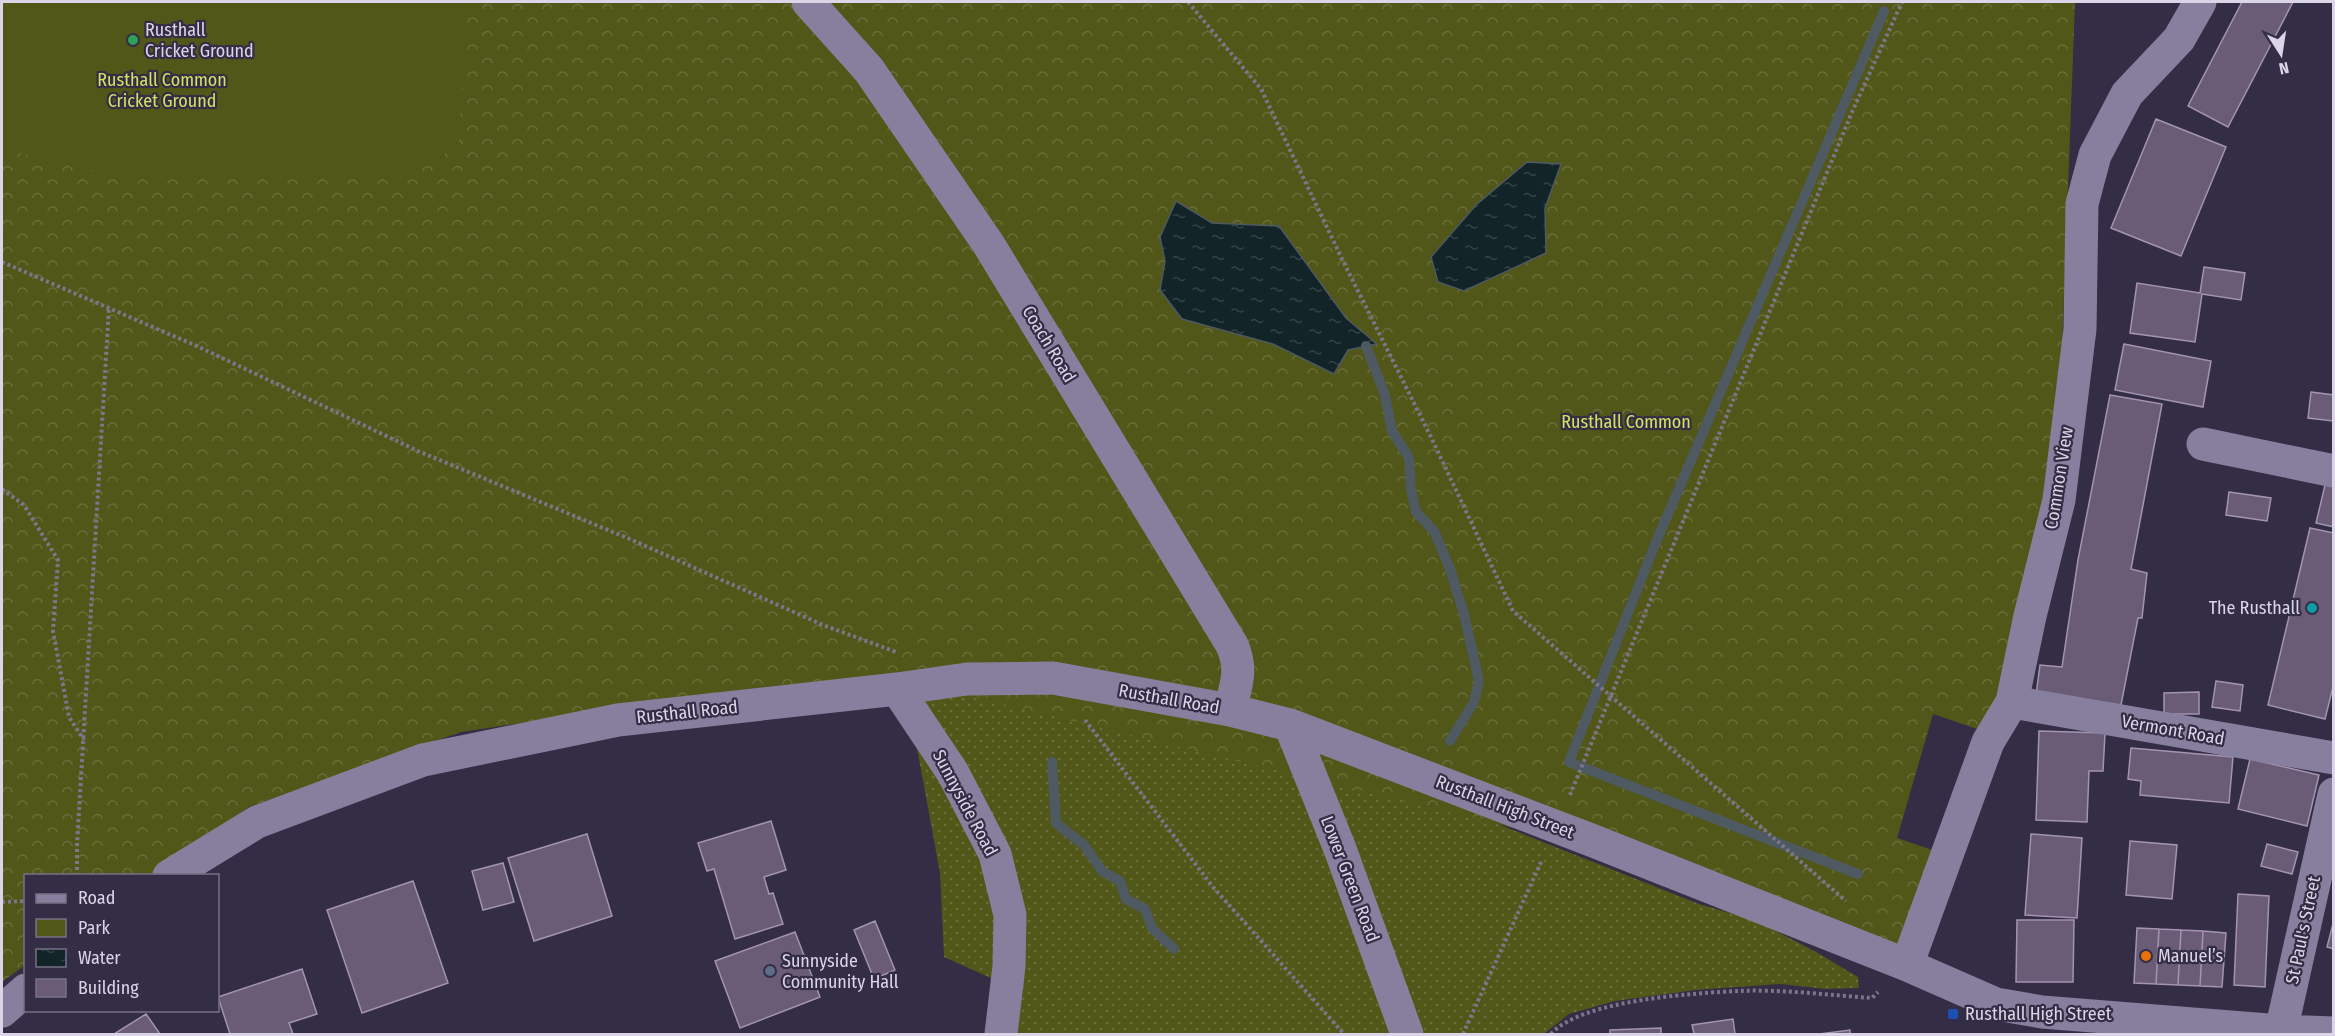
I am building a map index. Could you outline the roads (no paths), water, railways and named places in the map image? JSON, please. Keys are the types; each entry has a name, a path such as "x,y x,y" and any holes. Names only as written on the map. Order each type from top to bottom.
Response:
{"street":[{"name":"Coach Road","path":"808,2 868,70 989,245 1232,645 1238,659 1239,677 1230,710"},
{"name":"Common View","path":"1907,965 1988,742 2012,702 2030,616 2059,500 2080,329 2082,204 2095,155 2127,94 2179,39 2200,2"},
{"path":"2203,444 2334,471"},
{"name":"Rusthall Road","path":"172,874 257,822 423,760 618,720 967,679 1053,678 1230,710"},
{"name":"Sunnyside Road","path":"897,689 953,773 995,854 1010,915 1009,966 1001,1035"},
{"name":"Vermont Road","path":"2012,702 2334,758"},
{"name":"Rusthall High Street","path":"1230,710 1290,725 1557,828 1907,965 2041,1023 2334,1033"},
{"name":"Lower Green Road","path":"1290,725 1340,849 1407,1035"},
{"name":"St Paul's Street","path":"2281,1031 2334,794"},
{"path":"2,1011 24,992"}],"water":[{"path":"1527,162 1561,164 1545,208 1546,253 1464,291 1438,282 1431,257 1476,205"},
{"path":"1176,201 1212,223 1279,226 1346,318 1377,344 1348,350 1334,374 1273,344 1182,319 1160,290 1165,261 1160,237"}],"waterway":[{"path":"1858,874 1569,762 1656,542 1884,11"},
{"path":"1366,346 1385,395 1392,431 1409,458 1411,490 1416,512 1434,531 1450,569 1464,614 1479,681 1474,702 1450,741"},
{"path":"1052,762 1056,823 1084,845 1102,871 1120,881 1126,899 1145,909 1152,928 1174,949"}],"place":[{"name":"Rusthall Cricket Ground","path":"133,40"},
{"name":"The Rusthall","path":"2312,608"},
{"name":"Manuel’s","path":"2146,956"},
{"name":"Sunnyside Community Hall","path":"770,971"},
{"name":"Rusthall High Street","path":"1953,1014"}],"park label":[{"name":"Rusthall Common Cricket Ground","path":"162,90"},
{"name":"Rusthall Common","path":"1626,422"}]}
